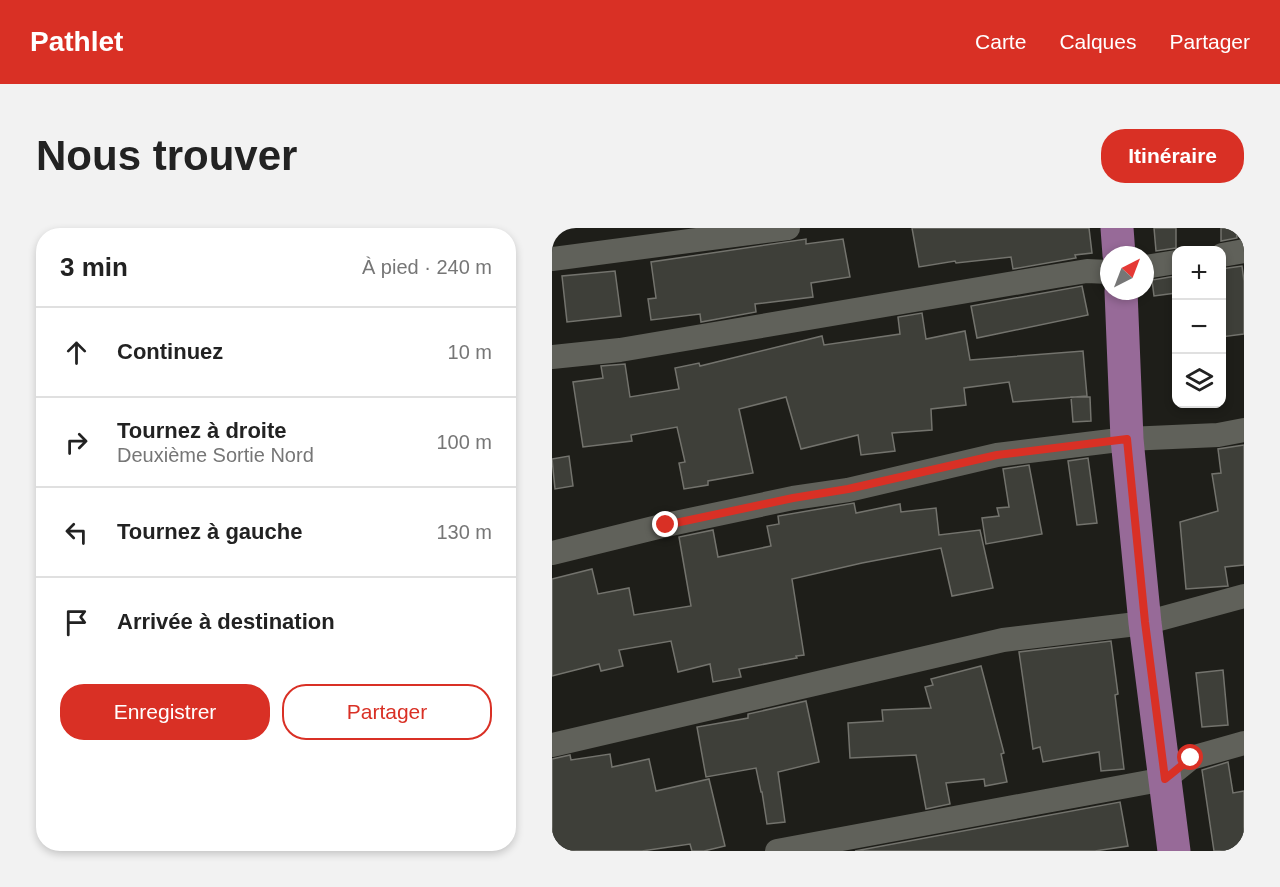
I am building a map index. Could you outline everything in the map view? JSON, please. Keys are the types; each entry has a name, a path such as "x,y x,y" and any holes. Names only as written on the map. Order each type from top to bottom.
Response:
{"main road":[{"path":"1117,228 1118,246"},
{"path":"1121,300 1127,439 1145,622 1173,851"}],"street":[{"path":"552,259 788,228"},
{"path":"1226,254 1244,251"},
{"path":"1154,266 1172,263"},
{"path":"552,357 620,350 1056,276 1087,271 1100,272"},
{"path":"552,553 666,525 793,498 848,489 997,455 1127,439 1218,435 1244,430"},
{"path":"552,745 1003,640 1145,622 1244,596"},
{"path":"777,851 1165,779 1191,758 1244,743"}],"building":[{"path":"912,228 1089,228 1092,253 1013,269 1011,257 956,263 955,261 919,267"},
{"path":"1154,228 1176,228 1176,246 1156,251"},
{"path":"1221,228 1236,228 1237,238 1221,241"},
{"path":"806,239 806,244 843,239 850,277 811,283 813,297 755,304 756,312 701,322 700,314 651,320 648,299 656,298 651,262"},
{"path":"1242,266 1244,334 1226,336 1226,268"},
{"path":"615,271 621,316 567,322 562,276"},
{"path":"1172,277 1172,294 1154,296 1154,280"},
{"path":"1082,286 1088,315 977,338 971,306"},
{"path":"922,313 926,339 965,331 970,360 1083,351 1087,396 1013,402 1009,382 964,388 966,405 931,409 932,430 892,433 895,451 861,455 858,435 801,449 786,397 739,409 753,473 708,481 708,485 684,489 679,463 685,462 677,427 631,435 632,441 583,447 573,382 603,378 601,366 625,364 630,397 679,389 675,368 699,363 700,366 822,336 824,345 900,334 898,317"},
{"path":"1071,397 1090,397 1091,421 1073,422"},
{"path":"1244,445 1244,565 1225,567 1228,586 1186,589 1180,522 1218,511 1212,474 1221,473 1218,449"},
{"path":"569,456 573,486 555,489 552,459"},
{"path":"1088,458 1097,523 1077,525 1068,461"},
{"path":"1029,465 1042,534 986,544 982,518 999,516 997,508 1009,507 1003,469"},
{"path":"854,503 856,513 900,504 901,512 936,508 939,535 980,530 993,588 952,596 941,548 862,563 792,579 804,655 796,656 797,658 739,669 741,677 713,682 710,664 678,672 671,641 619,650 623,666 601,671 599,664 552,676 552,579 592,569 598,594 629,588 634,615 691,606 679,537 713,530 718,557 771,546 767,526 779,524 778,516"},
{"path":"1111,641 1124,769 1101,771 1099,752 1043,762 1040,747 1033,749 1019,652"},
{"path":"981,666 1004,753 1001,754 1007,782 985,786 984,779 946,783 950,804 926,809 916,755 850,758 848,723 883,721 882,710 931,708 925,687 933,685 931,679"},
{"path":"1223,670 1228,725 1202,727 1196,673"},
{"path":"806,701 819,762 778,772 785,822 767,824 756,768 706,777 697,727 748,718 748,714"},
{"path":"610,754 612,767 649,759 656,791 709,779 725,846 704,851 692,851 690,844 642,851 552,851 552,759 570,755 571,760"},
{"path":"1228,762 1233,793 1244,791 1244,851 1214,851 1202,770"},
{"path":"1120,802 1128,846 1095,851 855,851"}],"route":[{"path":"666,525 793,498 848,489 997,455 1127,439 1145,622 1165,779 1191,758"}]}
